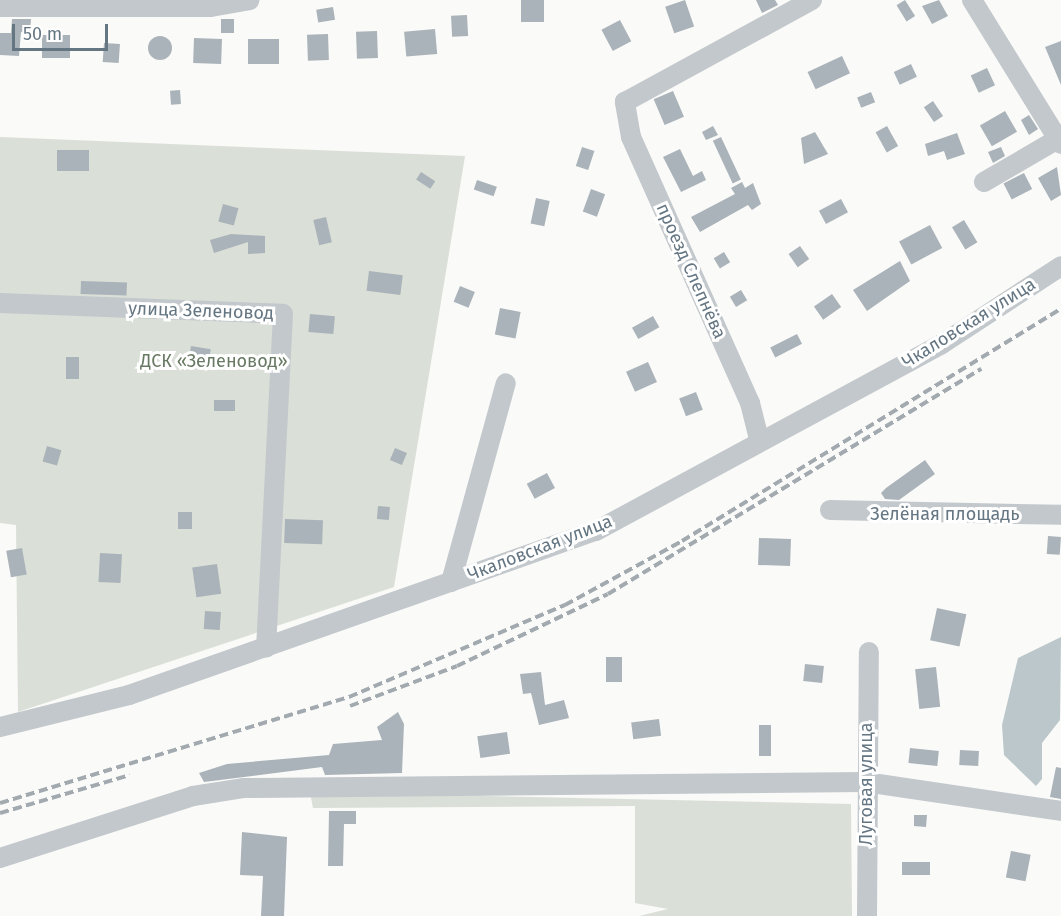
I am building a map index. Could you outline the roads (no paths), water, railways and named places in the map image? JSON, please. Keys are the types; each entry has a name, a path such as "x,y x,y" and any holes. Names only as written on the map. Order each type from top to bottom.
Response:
{"street":[{"path":"0,7 211,8 249,0"},
{"name":"проезд Слепнёва","path":"759,440 750,403 631,137 625,102 812,0"},
{"path":"972,0 1059,142 984,182"},
{"name":"Чкаловская улица","path":"6,728 266,648 596,531 759,440 942,344 1061,266"},
{"name":"улица Зеленовод","path":"0,303 283,314 266,648"},
{"path":"451,582 506,383"},
{"name":"Зелёная площадь","path":"830,510 1061,515"},
{"name":"Луговая улица","path":"867,916 865,782 869,652"},
{"path":"0,858 193,796 244,788 865,782 1061,811"}],"railway":[{"path":"0,803 349,697 565,605 682,541 1061,309"},
{"path":"350,706 457,666 608,594 981,369"},
{"path":"0,813 130,775"}],"park label":[{"name":"ДСК «Зеленовод»","path":"214,361"}]}
